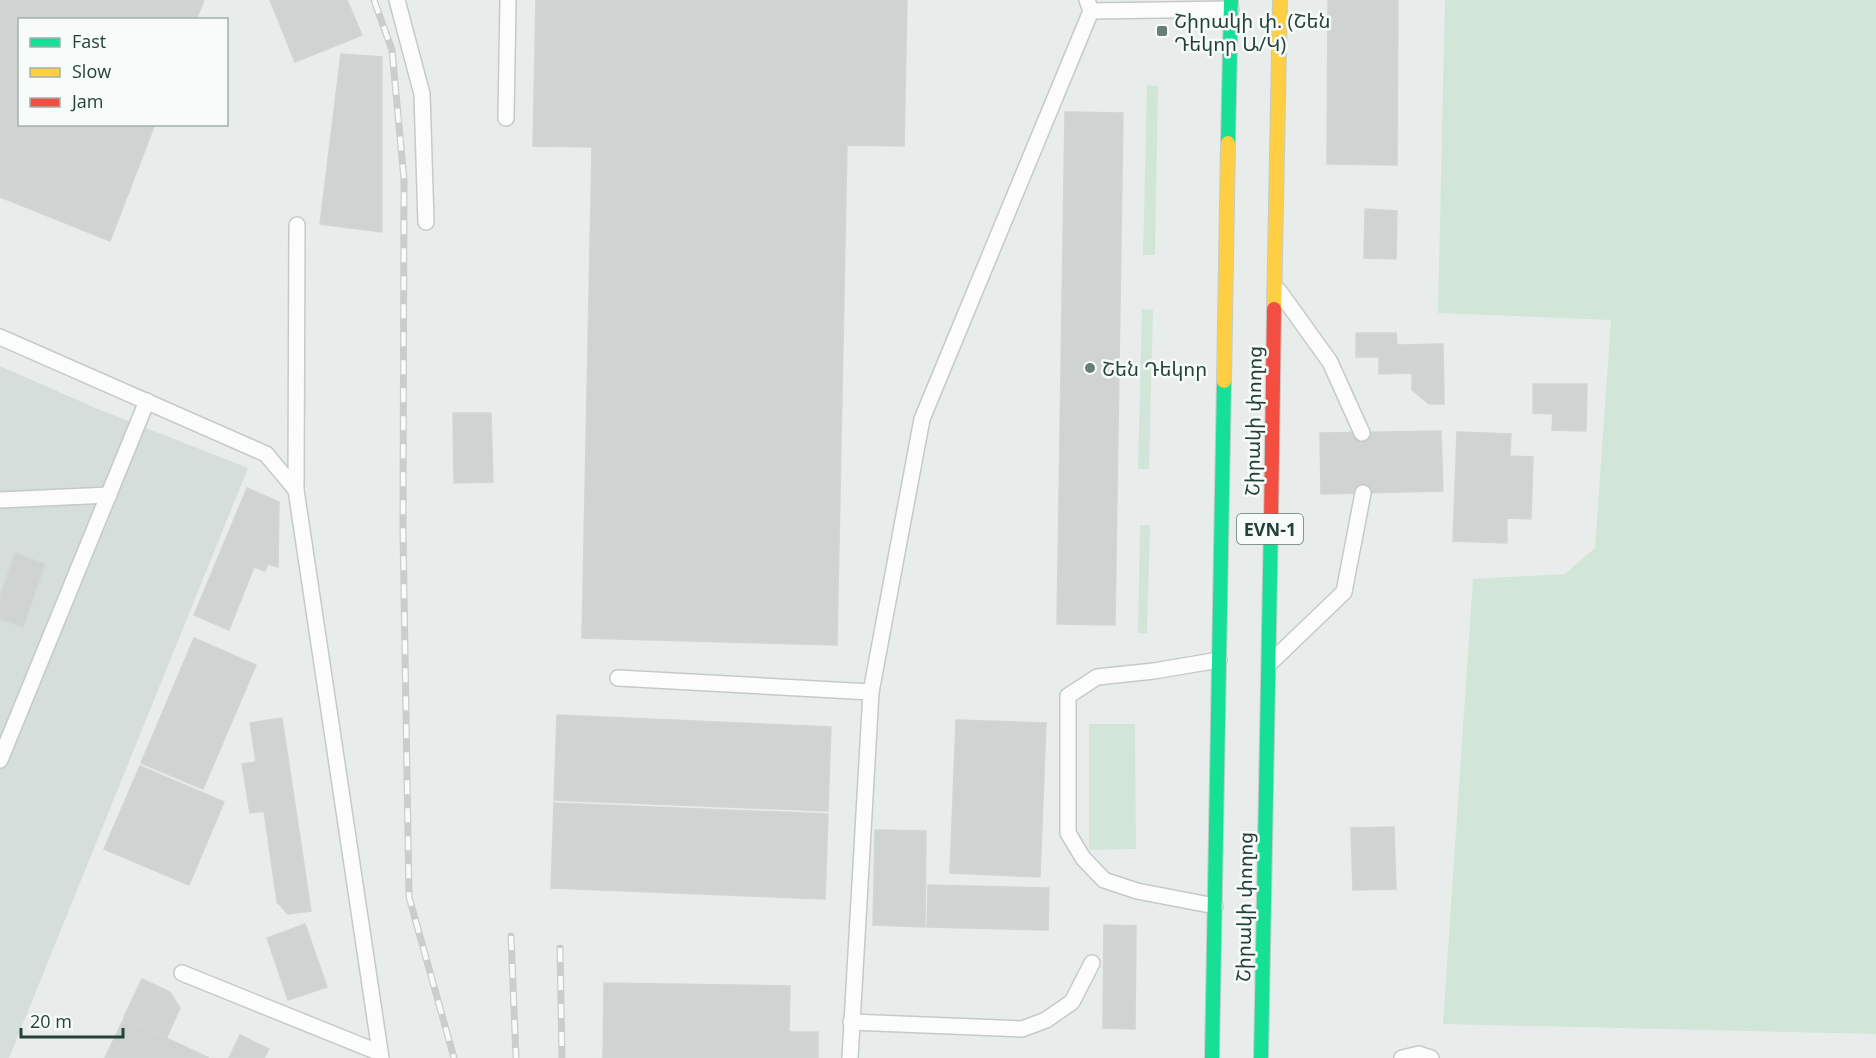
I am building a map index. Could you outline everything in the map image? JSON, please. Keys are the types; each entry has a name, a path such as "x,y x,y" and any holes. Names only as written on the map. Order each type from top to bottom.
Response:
{"highway":[{"name":"Շիրակի փողոց","path":"1261,1058 1280,0"},
{"name":"Շիրակի փողոց","path":"1212,1058 1231,4"}],"lane":[{"path":"397,0 422,94 426,222"},
{"path":"506,118 508,0"},
{"path":"850,1058 871,692 922,419 1089,5 1231,4"},
{"path":"297,225 296,490 381,1056"},
{"path":"1275,285 1330,362 1362,433"},
{"path":"0,337 266,454 296,490"},
{"path":"0,760 147,401"},
{"path":"1268,665 1344,592 1363,493"},
{"path":"0,500 109,495"},
{"path":"1215,906 1137,891 1104,880 1083,858 1068,833 1068,696 1097,677 1155,671 1219,660"},
{"path":"618,678 871,692"},
{"path":"851,1022 1022,1029 1046,1020 1072,1002 1092,963"},
{"path":"182,973 381,1056"},
{"path":"1402,1058 1419,1054 1431,1058"}],"shaded area":[{"path":"0,366 98,409 248,468 9,1058 0,1058"}],"green space":[{"path":"1445,0 1876,0 1876,1034 1443,1024 1473,579 1565,574 1595,548 1611,320 1438,313"},
{"path":"1147,85 1158,86 1155,255 1143,255"},
{"path":"1142,309 1153,310 1149,469 1138,469"},
{"path":"1140,525 1150,525 1147,633 1138,633"},
{"path":"1089,724 1135,724 1136,849 1089,850"}],"building":[{"path":"0,0 204,0 197,18 18,18 18,126 154,126 110,241 0,197"},
{"path":"270,0 347,0 362,35 295,62"},
{"path":"536,0 907,0 904,146 847,145 837,645 582,638 592,147 533,146"},
{"path":"1328,0 1398,0 1397,165 1327,164"},
{"path":"341,54 382,57 382,232 320,224"},
{"name":"Շեն Դեկոր","path":"1065,112 1123,113 1115,625 1057,624"},
{"path":"1365,209 1397,211 1396,259 1364,258"},
{"path":"1356,333 1396,333 1397,345 1443,344 1444,404 1429,404 1412,390 1412,373 1379,374 1379,357 1356,357"},
{"path":"1533,384 1587,384 1586,431 1552,430 1553,414 1533,413"},
{"path":"453,413 491,413 493,482 454,483"},
{"path":"1441,431 1443,491 1321,494 1320,433"},
{"path":"1457,432 1511,434 1510,456 1533,457 1531,519 1507,518 1507,543 1453,541"},
{"path":"247,488 279,502 278,567 268,564 265,571 254,567 229,630 194,615"},
{"path":"15,553 45,564 23,627 0,619 0,597"},
{"path":"194,638 256,665 203,789 141,763"},
{"path":"557,715 831,727 828,811 554,800"},
{"path":"282,718 311,911 288,914 277,902 264,811 250,813 242,764 256,762 250,723"},
{"path":"956,720 1046,723 1040,877 950,873"},
{"path":"140,766 224,802 189,885 104,849"},
{"path":"554,803 828,814 825,899 551,888"},
{"path":"1394,827 1396,889 1353,890 1351,828"},
{"path":"875,830 926,831 925,927 873,925"},
{"path":"928,885 1049,888 1048,930 927,927"},
{"path":"305,924 327,987 288,1000 267,938"},
{"path":"1104,925 1136,926 1135,1029 1103,1028"},
{"path":"142,979 170,992 180,1008 167,1037 124,1017"},
{"path":"604,983 790,986 789,1032 818,1032 818,1058 603,1058"},
{"path":"124,1018 209,1058 105,1058"},
{"path":"240,1035 269,1049 264,1058 229,1058"}],"railway":[{"path":"374,0 392,50 404,180 403,531 409,897 454,1058"},
{"path":"511,936 516,1058"},
{"path":"560,948 562,1058"}],"traffic: fast":[{"path":"1228,143 1231,0"},
{"path":"1212,1058 1224,381"},
{"path":"1261,1058 1271,523"}],"traffic: slow":[{"path":"1274,309 1280,0"},
{"path":"1224,381 1228,143"}],"traffic: jam":[{"path":"1271,523 1274,309"}],"place":[{"name":"Շիրակի փ. (Շեն Դեկոր Ա/Կ)","path":"1162,31"},
{"name":"Շեն Դեկոր","path":"1090,368"}]}
